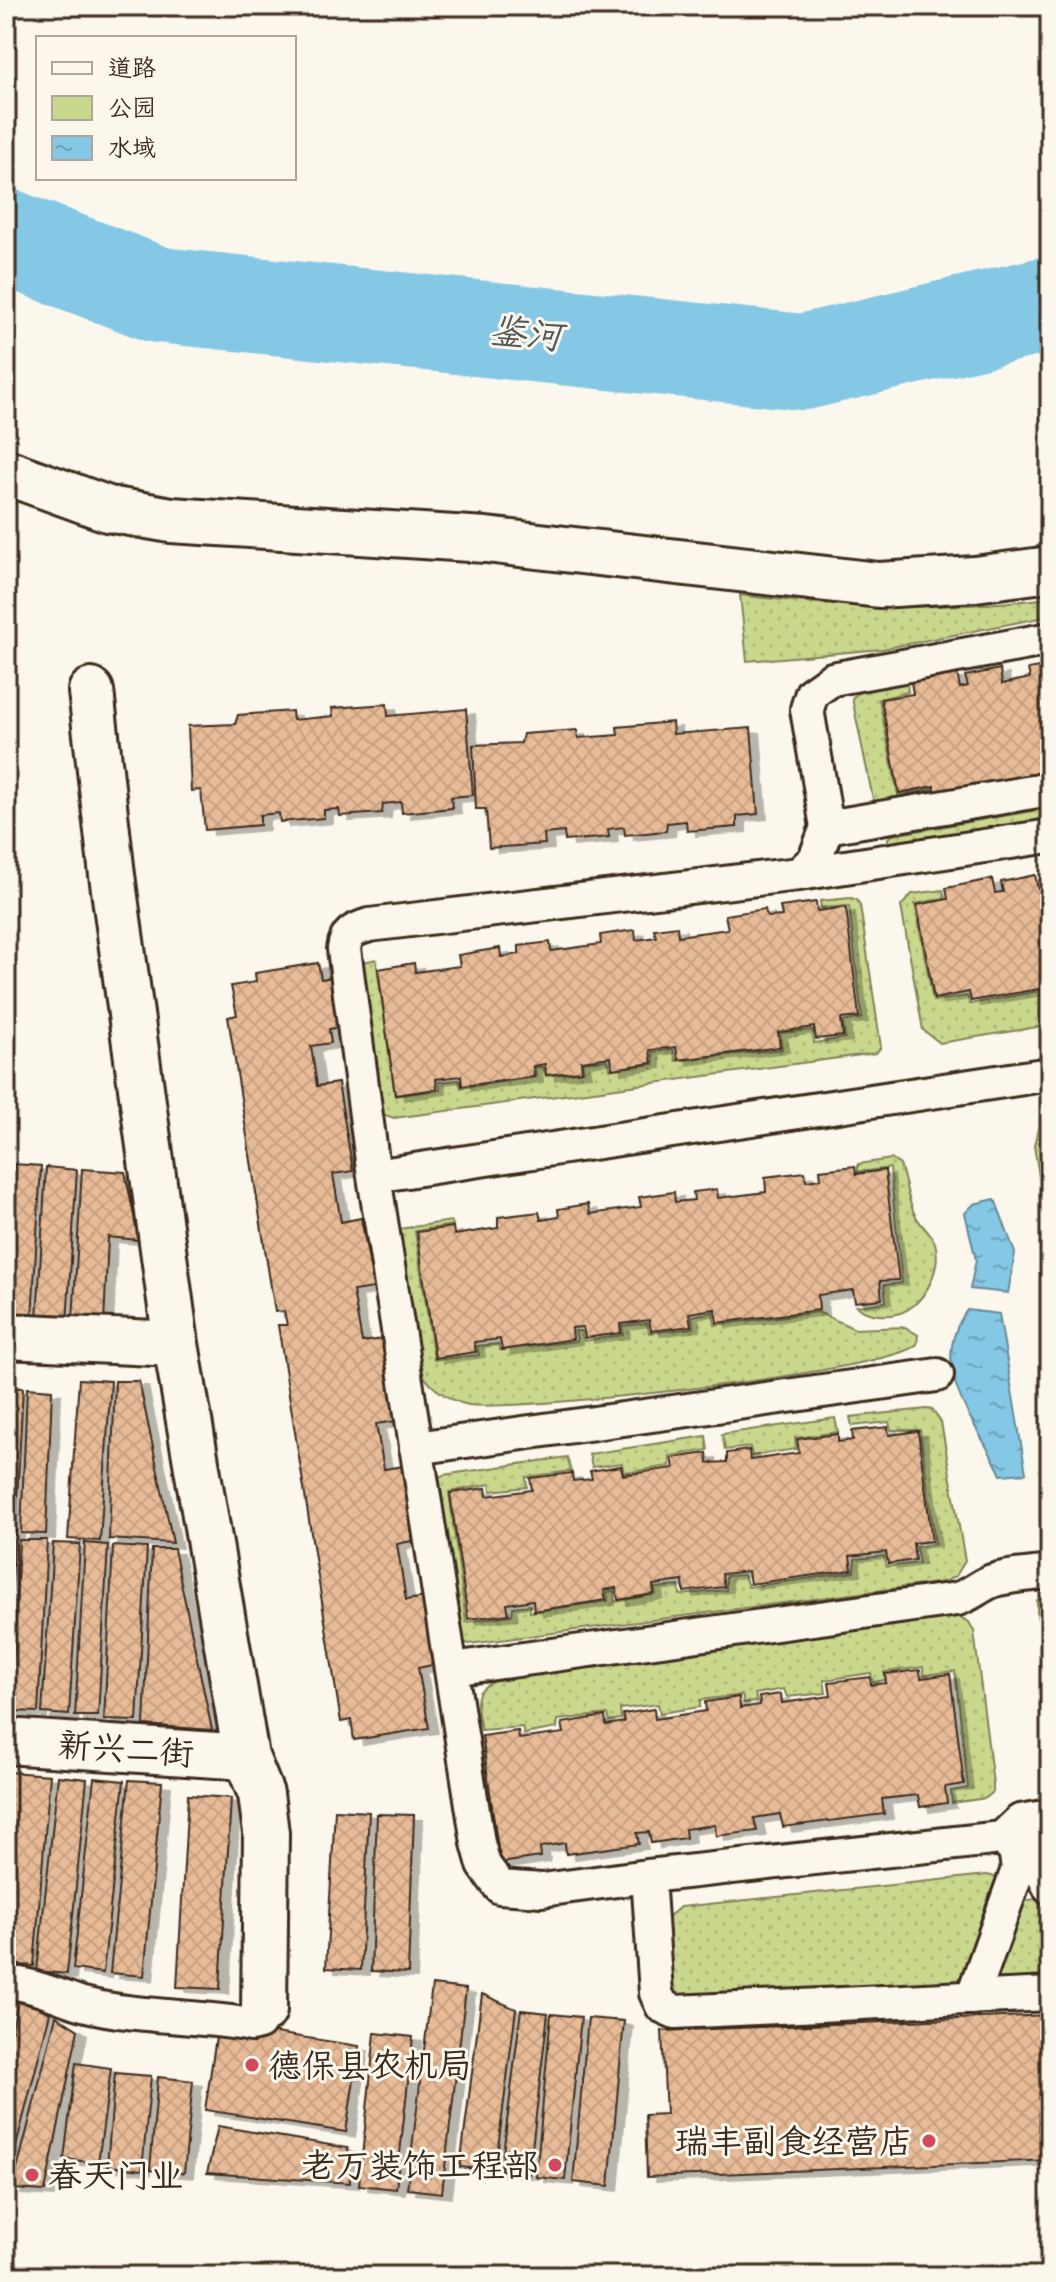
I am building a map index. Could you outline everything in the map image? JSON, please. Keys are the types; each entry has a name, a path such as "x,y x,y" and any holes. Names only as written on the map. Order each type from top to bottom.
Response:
{"street":[{"path":"6,472 108,509 171,520 486,540 879,585 1050,569"},
{"path":"91,691 112,875 176,1344 246,1757 261,1794 266,1833 264,2010"},
{"path":"6,1336 176,1344"},
{"name":"新兴二街","path":"6,1741 246,1757"}],"lane":[{"path":"799,874 815,859 827,827 807,709 812,693 832,679 1050,639"},
{"path":"827,827 1050,789"},
{"path":"1024,1825 542,1890 500,1887 484,1865 478,1843 374,1176 344,949 345,937 353,930 369,925 799,874 1050,836"},
{"path":"374,1176 1050,1074"},
{"path":"416,1448 937,1375"},
{"path":"452,1669 957,1599 971,1595 987,1582 1050,1572"},
{"path":"1024,1825 1028,1850 1050,1888"},
{"path":"972,1998 1018,1869 1015,1849 1024,1825"},
{"path":"648,1876 656,1993 662,2006 675,2012 1050,1994"},
{"path":"6,1984 17,1981 45,1994 105,2009 251,2025 259,2023 264,2010"}],"green space":[{"path":"740,595 895,607 972,605 1050,598 1050,616 882,649 747,661"},
{"path":"907,683 908,692 879,699 898,795 932,789 934,795 877,803 873,799 852,698 861,691"},
{"path":"1050,808 1050,829 888,850 888,838 893,835"},
{"path":"943,890 945,898 915,904 933,1001 967,996 970,1004 1050,989 1050,1025 940,1043 923,1030 901,906 912,894"},
{"path":"851,898 860,905 881,1047 876,1053 394,1118 382,1114 377,1106 360,963 376,959 395,1096 440,1090 439,1082 459,1080 461,1088 536,1077 535,1067 543,1067 546,1076 584,1071 582,1062 608,1060 610,1069 654,1064 653,1052 673,1049 676,1061 782,1049 780,1033 813,1030 814,1043 845,1038 843,1022 862,1018 849,906 821,908 820,901"},
{"path":"1050,1122 1050,1241 1034,1146 1038,1128"},
{"path":"891,1159 900,1165 914,1213 931,1236 937,1253 933,1275 923,1296 906,1310 881,1315 856,1306 886,1302 884,1285 902,1283 890,1168 858,1172 858,1164"},
{"path":"451,1221 453,1225 415,1231 434,1360 479,1355 477,1346 498,1344 500,1350 577,1341 575,1331 581,1331 584,1341 623,1335 622,1326 647,1323 649,1333 693,1328 692,1316 713,1312 715,1325 818,1312 855,1329 905,1327 918,1335 917,1344 893,1355 844,1366 703,1387 557,1402 465,1404 436,1389 416,1361 406,1320 396,1240 400,1229"},
{"path":"933,1410 941,1422 965,1561 956,1576 944,1582 469,1644 461,1641 436,1479 443,1475 567,1457 571,1471 526,1477 527,1487 491,1491 490,1484 449,1492 466,1622 512,1615 513,1607 530,1605 530,1612 608,1601 607,1592 614,1591 615,1602 656,1594 654,1588 679,1586 680,1595 726,1590 726,1576 744,1575 748,1587 854,1572 855,1559 884,1556 886,1567 919,1563 916,1547 935,1544 920,1430 891,1430 889,1422 852,1426 850,1417"},
{"path":"835,1418 838,1432 795,1438 796,1449 752,1456 750,1447 725,1450 722,1434"},
{"path":"706,1436 708,1450 670,1456 670,1466 624,1473 622,1463 592,1467 589,1454"},
{"path":"1050,1591 1050,1696 1037,1600"},
{"path":"958,1616 969,1622 974,1631 993,1784 993,1792 986,1798 952,1803 951,1791 968,1788 955,1671 924,1675 923,1667 884,1672 886,1680 873,1682 871,1673 824,1680 826,1693 787,1697 784,1689 755,1694 757,1702 744,1703 742,1695 700,1700 700,1707 660,1713 658,1704 620,1709 621,1719 609,1721 607,1714 558,1720 557,1728 524,1734 522,1727 481,1730 478,1695 487,1685 508,1677"},
{"path":"987,1875 996,1877 999,1885 962,1983 685,2001 675,1996 671,1988 667,1918 680,1907"},
{"path":"1035,1899 1042,1906 1049,1925 1050,1980 993,1982 1018,1902"}],"water":[{"path":"995,1199 1015,1253 1008,1293 970,1289 976,1260 965,1213 974,1204"},
{"path":"967,1310 999,1314 1026,1473 1001,1475 959,1394 951,1353 955,1332"}],"building":[{"path":"1050,665 1050,775 936,795 934,786 899,793 881,699 913,694 911,682 957,673 960,688 968,686 965,676 1000,669 1002,684 1030,678 1028,669"},
{"path":"387,704 388,716 466,709 473,795 451,797 452,808 402,813 401,802 383,804 382,813 340,816 339,809 324,810 324,818 280,822 279,813 260,815 260,825 205,830 201,790 191,791 188,726 235,724 238,715 292,711 293,720 333,716 332,708"},
{"path":"672,722 673,734 751,728 758,814 737,816 737,827 687,831 686,821 667,823 666,831 625,835 624,827 608,829 609,837 565,841 564,832 544,834 545,844 489,848 486,809 476,809 473,745 521,743 523,734 577,730 578,738 618,735 617,727"},
{"path":"1035,875 1038,889 1050,887 1050,987 971,1001 969,992 934,999 917,905 948,899 946,888 992,879 995,893 1003,892 1001,882"},
{"path":"816,902 817,911 846,907 859,1017 841,1019 843,1036 816,1039 814,1027 778,1032 780,1047 678,1060 676,1047 650,1050 652,1063 612,1069 611,1057 581,1061 582,1071 546,1075 545,1064 533,1066 534,1077 462,1086 461,1076 436,1079 437,1089 395,1095 378,969 414,963 415,972 460,966 458,955 500,948 501,957 519,954 519,946 550,942 551,951 601,944 600,935 635,930 636,940 656,937 654,929 677,926 678,936 728,929 725,915 765,909 767,917 782,916 780,907"},
{"path":"318,963 321,979 338,976 346,1026 329,1029 331,1043 311,1046 317,1086 338,1083 353,1171 333,1174 341,1222 361,1218 374,1288 353,1291 362,1342 382,1339 396,1421 376,1424 384,1469 404,1466 416,1540 397,1544 406,1600 426,1597 437,1664 418,1668 429,1728 354,1740 351,1720 341,1722 278,1325 287,1325 284,1311 275,1312 228,1017 237,1015 231,986 256,982 255,973"},
{"path":"6,1164 9,1164 6,1218"},
{"path":"14,1164 41,1166 32,1318 6,1317"},
{"path":"855,1166 856,1174 885,1170 899,1280 880,1281 882,1299 855,1302 853,1290 818,1295 819,1310 717,1323 715,1309 689,1313 691,1326 651,1331 649,1320 620,1324 621,1333 585,1338 583,1327 572,1328 573,1339 502,1350 500,1339 474,1342 476,1352 435,1358 417,1232 453,1227 454,1235 498,1228 498,1217 539,1212 541,1220 559,1217 558,1209 588,1204 590,1214 641,1207 639,1197 674,1192 675,1202 694,1200 693,1192 717,1189 718,1198 766,1192 765,1177 805,1172 806,1181 821,1179 820,1170"},
{"path":"46,1167 77,1170 67,1322 37,1320"},
{"path":"82,1169 125,1172 139,1240 108,1237 104,1323 73,1320"},
{"path":"79,1379 111,1381 100,1541 68,1539"},
{"path":"115,1381 139,1381 173,1543 109,1539"},
{"path":"6,1387 23,1388 15,1535 6,1534"},
{"path":"27,1388 52,1390 46,1534 21,1533"},
{"path":"888,1427 889,1435 918,1431 932,1541 913,1543 915,1560 888,1564 886,1552 850,1556 852,1570 750,1584 748,1571 722,1574 724,1587 684,1592 683,1581 653,1585 654,1594 618,1600 616,1588 604,1590 606,1600 534,1611 533,1600 507,1604 509,1614 468,1619 450,1493 486,1488 487,1496 532,1490 530,1478 572,1473 573,1481 592,1479 590,1471 621,1466 623,1475 674,1468 672,1458 707,1453 708,1463 727,1462 727,1453 749,1450 750,1460 799,1453 797,1439 838,1434 838,1442 853,1440 852,1431"},
{"path":"6,1540 14,1540 7,1708 6,1708"},
{"path":"19,1540 47,1540 38,1712 11,1711"},
{"path":"53,1543 80,1544 69,1715 42,1713"},
{"path":"85,1543 108,1545 98,1716 75,1716"},
{"path":"113,1546 147,1548 137,1721 104,1720"},
{"path":"152,1549 174,1549 212,1730 144,1725"},
{"path":"920,1670 921,1678 950,1674 964,1784 945,1787 947,1803 920,1807 918,1795 882,1799 884,1814 783,1827 780,1814 754,1818 757,1831 716,1836 715,1825 685,1829 686,1838 651,1843 649,1832 637,1833 639,1844 566,1854 565,1843 540,1847 541,1857 500,1863 482,1736 518,1731 519,1739 564,1733 562,1723 605,1716 606,1725 624,1722 623,1714 654,1709 655,1719 706,1711 705,1702 739,1697 740,1708 760,1705 759,1697 781,1694 782,1703 831,1696 829,1682 870,1677 871,1685 886,1683 885,1674"},
{"path":"9,1772 50,1775 34,1966 6,1964"},
{"path":"58,1776 87,1779 67,1974 37,1971"},
{"path":"94,1778 124,1781 103,1973 73,1969"},
{"path":"129,1780 162,1782 144,1976 110,1973"},
{"path":"188,1795 231,1798 220,1989 177,1987"},
{"path":"335,1810 369,1812 361,1970 326,1968"},
{"path":"377,1814 414,1815 408,1973 371,1971"},
{"path":"432,1985 466,1989 442,2193 407,2189"},
{"path":"482,1994 516,2009 495,2171 460,2167"},
{"path":"19,1997 50,2013 6,2185 6,2056"},
{"path":"521,2010 548,2013 529,2174 501,2170"},
{"path":"551,2014 581,2017 565,2180 536,2177"},
{"path":"1050,2015 1050,2160 647,2177 645,2115 666,2114 662,2031"},
{"path":"56,2016 78,2030 45,2191 12,2189"},
{"path":"588,2018 624,2021 609,2186 573,2182"},
{"path":"218,2024 359,2046 346,2132 205,2110"},
{"path":"375,2033 413,2037 396,2189 359,2185"},
{"path":"76,2063 111,2068 98,2163 64,2159"},
{"path":"115,2073 151,2076 142,2170 107,2166"},
{"path":"158,2077 193,2081 184,2173 150,2170"},
{"path":"218,2126 348,2148 350,2183 207,2173"}],"waterway":[{"name":"鉴河","path":"6,237 159,295 803,362 1050,304"}],"place":[{"name":"德保县农机局","path":"252,2065"},
{"name":"瑞丰副食经营店","path":"929,2141"},
{"name":"老万装饰工程部","path":"555,2165"},
{"name":"春天门业","path":"32,2175"}]}
